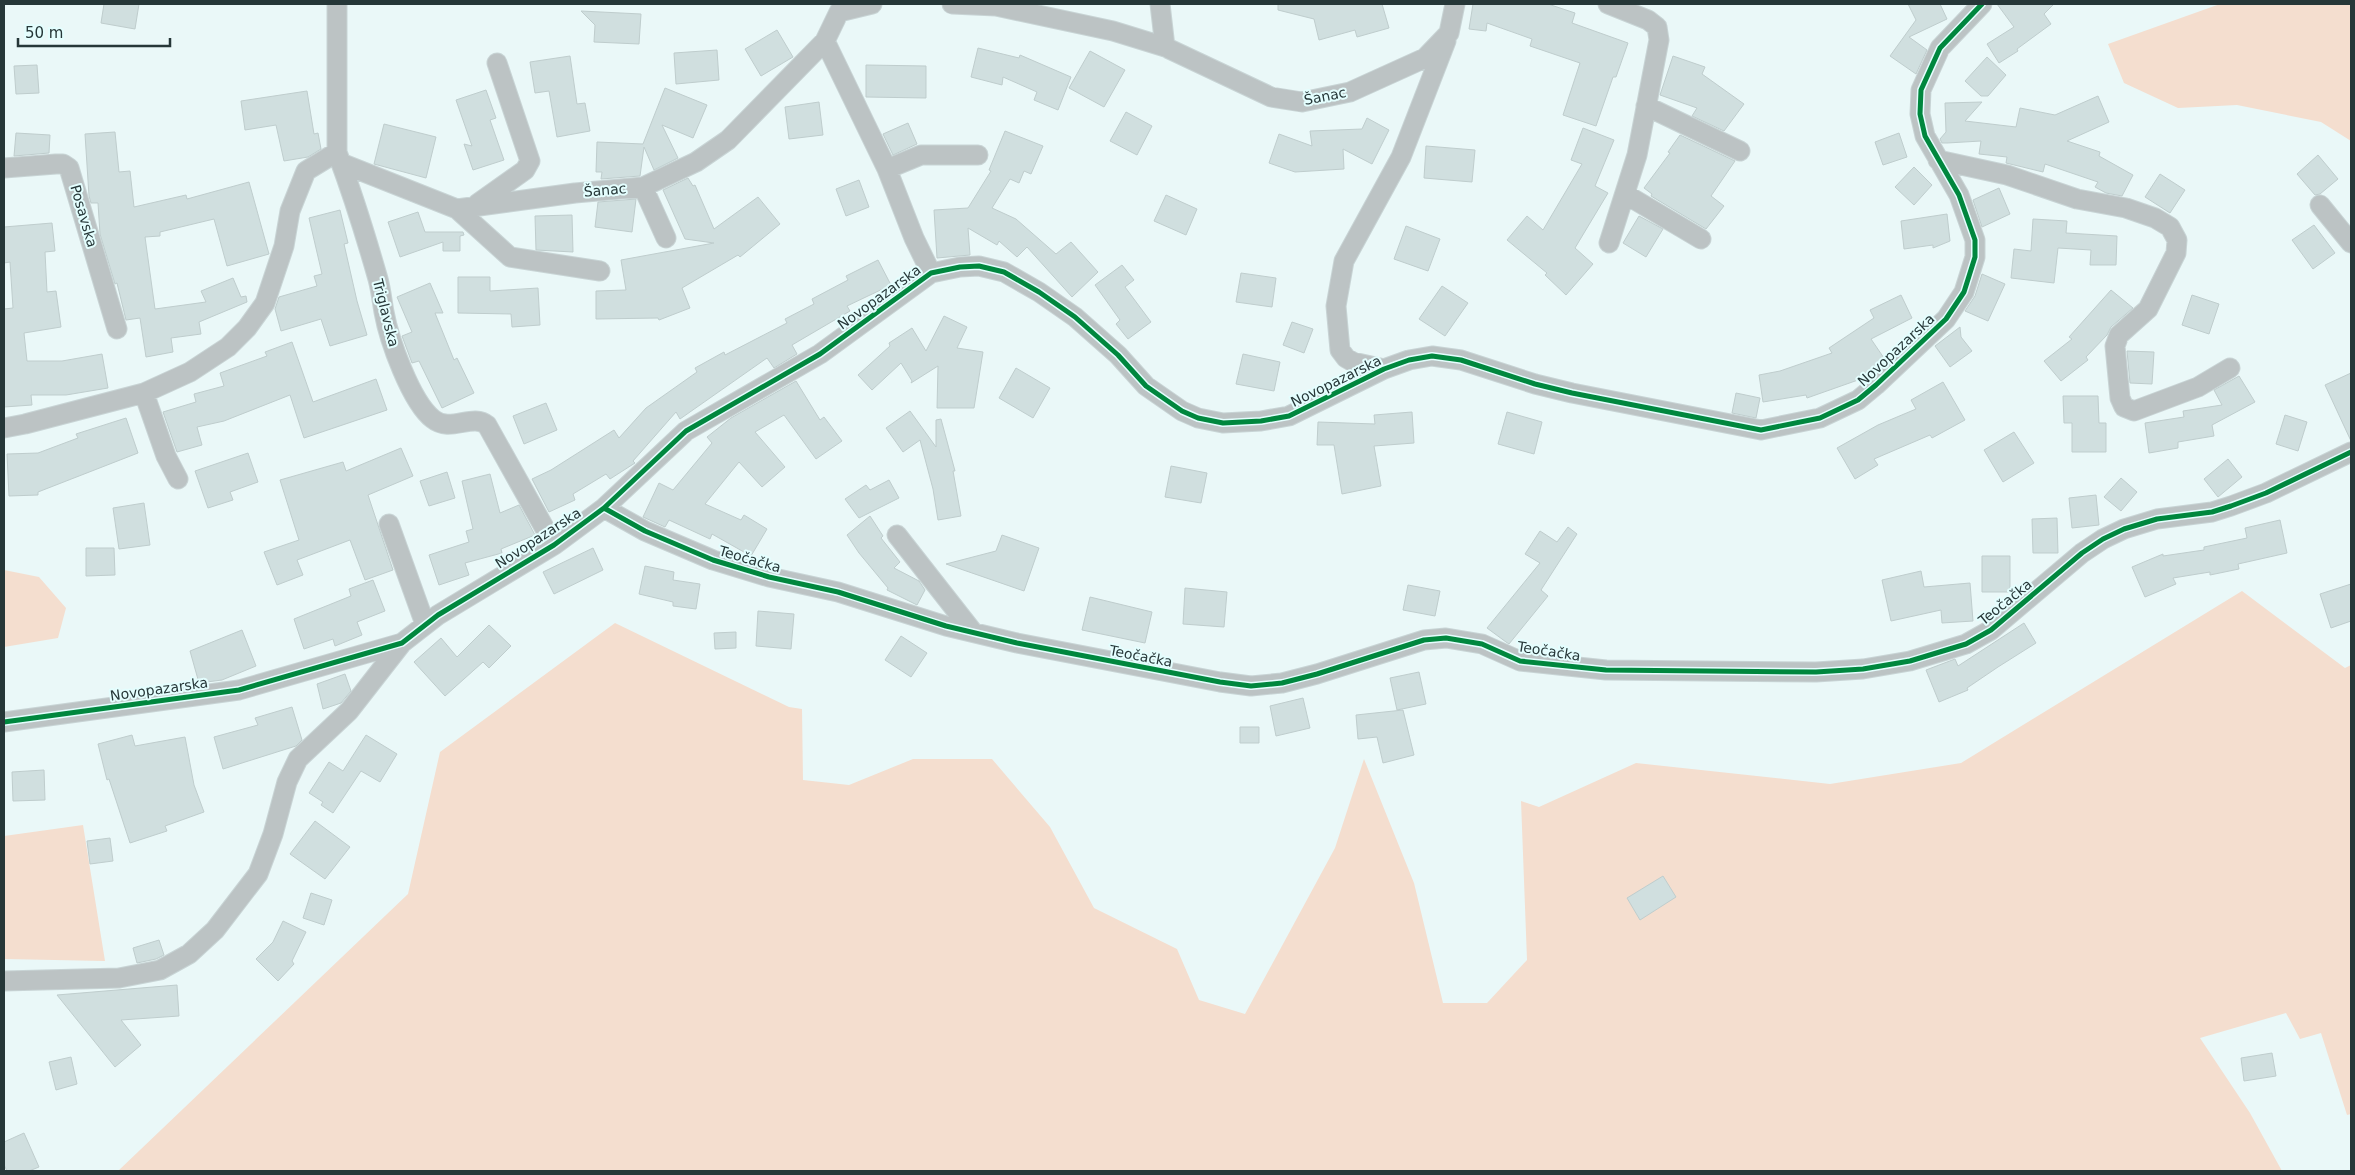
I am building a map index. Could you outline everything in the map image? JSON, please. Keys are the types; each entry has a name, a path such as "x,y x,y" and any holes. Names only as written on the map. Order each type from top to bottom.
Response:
{"street":[{"name":"Triglavska","path":"337,4 339,157 379,281 384,314 395,352 418,401 434,420 456,425 475,420 482,421"},
{"name":"Šanac","path":"339,157 466,208 575,193 643,187 676,172 717,148 825,41 837,8 872,4"},
{"name":"Šanac","path":"952,4 996,6 1113,31 1165,47 1271,98 1302,102 1350,92 1386,77 1424,58 1449,33"},
{"path":"1160,4 1165,47"},
{"path":"1449,33 1455,4"},
{"path":"1608,4 1648,20 1656,27 1659,40 1637,155 1609,243"},
{"name":"Novopazarska","path":"4,981 119,978 160,970 189,954 215,930 258,874 273,834 287,782 298,759 349,711 402,642 425,624 554,545 604,508 686,431 820,354 931,273 979,266 1004,272 1039,292 1075,317 1118,355 1146,386 1182,410 1198,418 1224,423 1260,421 1289,416 1384,370 1409,360 1432,356 1461,360 1553,389 1761,430 1820,418 1858,400 1946,319 1964,292 1975,256 1975,240 1959,195 1925,136 1920,114 1921,90 1940,48 1982,4"},
{"name":"Novopazarska","path":"1384,370 1353,362 1346,358 1340,350 1336,306 1344,261 1401,157 1449,33"},
{"path":"825,41 887,169 914,238 931,273"},
{"path":"497,63 530,161 524,170 466,208 510,257 600,272"},
{"path":"1646,106 1740,151"},
{"path":"887,169 920,155 978,155"},
{"path":"4,428 144,392 190,372 228,347 265,303 284,246 290,211 306,171 339,157"},
{"path":"1938,160 2007,175 2077,199 2126,208 2155,218 2170,227 2177,240 2176,254 2148,310 2119,335 2115,346 2120,398 2124,407 2134,410 2198,388 2230,368"},
{"name":"Posavska","path":"4,168 56,164 63,164 69,168 117,329"},
{"path":"643,187 666,238"},
{"path":"1625,194 1701,239"},
{"path":"2320,205 2351,243"},
{"path":"144,392 166,456 178,479"},
{"name":"Novopazarska","path":"482,421 487,425 554,545"},
{"name":"Teočačka","path":"604,508 645,531 713,560 768,577 838,592 973,632 1082,656 1252,686 1291,680 1409,644 1446,638 1482,644 1520,661 1606,670 1816,672 1862,669 1939,654 1966,644 1991,630 2082,553 2103,539 2124,529 2157,519 2212,512 2232,506 2266,493 2351,452"},
{"path":"389,524 425,624"},
{"path":"897,535 973,632"},
{"name":"Novopazarska","path":"4,722 240,690 402,642"}],"shaded area":[{"path":"2220,4 2351,4 2351,141 2321,122 2237,105 2178,108 2124,83 2108,44"},
{"path":"4,570 39,577 66,608 58,638 4,647"},
{"path":"2242,591 2345,668 2351,665 2351,1114 2347,1115 2321,1033 2300,1039 2286,1013 2200,1038 2250,1113 2282,1171 118,1171 408,894 440,752 615,623 789,707 802,709 803,780 849,785 913,759 992,759 1050,827 1094,908 1177,949 1199,1000 1245,1014 1335,848 1364,759 1414,883 1443,1003 1487,1003 1527,960 1521,801 1539,807 1636,763 1830,784 1961,763"},
{"path":"83,825 105,961 4,959 4,836"}],"building":[{"path":"104,4 139,4 135,29 101,23"},
{"path":"1278,4 1382,4 1389,28 1357,37 1355,30 1319,40 1314,19 1278,10"},
{"path":"1473,4 1548,4 1575,13 1572,23 1628,43 1616,77 1613,77 1596,126 1563,115 1580,63 1530,46 1532,39 1487,23 1486,31 1469,29"},
{"path":"1908,4 1940,4 1947,19 1909,37 1927,50 1916,74 1890,56 1916,20"},
{"path":"1997,4 2054,4 2044,14 2051,24 2017,49 2018,51 1999,63 1987,44 2014,27"},
{"path":"581,11 641,14 639,44 594,42 595,25"},
{"path":"777,30 793,57 761,76 745,49"},
{"path":"978,48 1019,58 1020,55 1071,77 1058,110 1034,100 1037,92 1003,77 1002,85 971,77"},
{"path":"717,50 719,80 676,84 674,53"},
{"path":"1090,51 1125,70 1104,107 1069,88"},
{"path":"570,56 577,104 585,103 590,131 557,137 549,91 535,93 530,62"},
{"path":"1673,56 1705,67 1702,74 1744,104 1724,131 1692,116 1697,108 1660,95"},
{"path":"1987,57 2006,75 1988,96 1981,96 1965,81"},
{"path":"37,65 39,93 16,94 14,66"},
{"path":"866,65 926,66 926,98 866,97"},
{"path":"665,88 707,105 693,138 662,125 678,158 654,170 644,147 640,176 601,179 602,172 596,172 597,142 643,144"},
{"path":"486,90 496,118 490,120 504,160 473,170 464,144 472,146 456,100"},
{"path":"307,91 314,134 318,133 321,149 308,157 284,161 276,125 245,130 241,101"},
{"path":"2098,96 2109,122 2067,141 2100,152 2099,156 2133,175 2122,196 2106,193 2095,187 2098,182 2045,164 2043,172 2006,163 2007,157 1979,154 1981,141 1942,143 1940,139 1946,132 1945,103 1982,102 1965,121 2016,127 2020,108 2055,115"},
{"path":"819,102 823,135 789,139 785,107"},
{"path":"1126,112 1152,126 1137,155 1110,141"},
{"path":"1367,118 1389,130 1372,164 1343,149 1344,169 1295,172 1269,163 1279,134 1312,146 1310,131 1362,129"},
{"path":"908,123 917,144 893,155 883,134"},
{"path":"384,124 436,137 426,178 374,164"},
{"path":"1583,128 1614,140 1595,186 1608,193 1575,248 1593,264 1566,295 1545,275 1547,273 1507,240 1527,216 1543,230 1582,164 1571,160"},
{"path":"1005,131 1043,146 1031,174 1024,171 1019,183 1010,179 992,208 1016,219 1056,254 1071,242 1098,272 1072,297 1027,247 1017,257 999,241 997,245 968,228 970,255 937,258 934,210 968,208 991,171 989,170"},
{"path":"115,132 119,172 130,171 134,207 186,195 187,199 249,182 269,254 227,266 214,219 160,232 160,236 145,237 155,309 206,302 201,291 233,278 241,297 246,296 247,302 199,322 201,334 171,338 173,352 146,357 140,318 126,320 117,283 115,284 100,234 98,203 91,203 89,196 85,134"},
{"path":"16,133 50,135 49,153 14,156"},
{"path":"1899,133 1907,157 1883,165 1875,142"},
{"path":"1680,135 1735,161 1711,196 1724,206 1706,229 1651,196 1652,194 1644,188 1670,153 1668,152"},
{"path":"1426,146 1475,150 1472,182 1424,178"},
{"path":"2318,155 2338,179 2320,194 2315,195 2297,174"},
{"path":"1914,167 1932,185 1914,205 1895,187"},
{"path":"2160,174 2185,190 2170,213 2145,197"},
{"path":"688,178 693,186 695,185 714,229 758,197 780,224 740,257 738,255 682,288 690,308 659,320 658,318 596,319 596,291 626,290 621,260 714,243 685,239 663,190"},
{"path":"859,180 869,207 846,216 836,189"},
{"path":"1999,188 2010,214 1982,227 1973,200"},
{"path":"1166,195 1197,209 1186,235 1154,221"},
{"path":"636,199 632,232 595,227 598,202"},
{"path":"340,210 348,243 344,244 367,335 330,346 321,319 281,331 275,309 279,297 317,286 314,276 322,274 309,218"},
{"path":"418,212 425,232 463,232 464,235 460,236 460,251 443,251 443,242 400,257 388,222"},
{"path":"1947,214 1950,241 1933,248 1933,245 1904,249 1901,221"},
{"path":"572,215 573,252 536,250 535,216"},
{"path":"1639,216 1663,229 1646,257 1623,243"},
{"path":"2033,219 2067,221 2066,233 2117,236 2116,265 2090,265 2091,250 2058,248 2054,283 2011,278 2014,249 2031,251"},
{"path":"52,223 55,251 45,252 47,292 56,291 61,327 24,333 27,361 62,361 102,354 108,388 66,395 31,395 32,405 4,407 4,309 13,308 10,262 4,263 4,227"},
{"path":"2314,225 2335,253 2313,269 2292,240"},
{"path":"1406,226 1440,239 1428,271 1394,259"},
{"path":"878,260 891,285 847,306 850,311 792,345 797,354 774,368 767,358 680,419 676,412 633,461 635,463 610,479 606,474 573,494 575,500 549,512 532,479 551,470 614,430 619,438 646,408 697,372 695,368 724,352 725,355 787,323 785,319 814,304 812,299 848,280 846,276"},
{"path":"1122,265 1134,280 1125,287 1151,322 1128,339 1116,324 1120,320 1095,285"},
{"path":"1241,273 1276,278 1272,307 1236,302"},
{"path":"1982,274 2005,284 1988,321 1965,311 1975,296"},
{"path":"458,277 490,277 490,291 538,288 540,325 512,327 511,314 458,313"},
{"path":"430,283 443,313 435,313 454,360 457,358 474,393 442,408 419,361 412,363 402,336 412,332 397,297"},
{"path":"1442,286 1468,303 1445,336 1419,319"},
{"path":"2111,290 2133,308 2111,327 2107,335 2086,357 2088,360 2061,381 2044,361 2072,339 2069,337"},
{"path":"1901,295 1912,318 1871,339 1886,361 1873,372 1859,382 1858,380 1807,398 1806,395 1763,402 1759,375 1780,371 1832,353 1829,348 1874,318 1870,310"},
{"path":"2192,295 2219,304 2209,334 2182,325"},
{"path":"944,316 967,327 957,348 983,352 974,408 937,408 938,366 911,383 912,381 901,363 872,390 858,375 890,346 889,343 912,328 926,351"},
{"path":"1292,322 1313,329 1304,353 1283,345"},
{"path":"1960,327 1961,337 1972,351 1950,367 1935,346"},
{"path":"292,342 313,402 376,379 387,410 304,438 290,395 224,421 197,427 202,445 177,452 163,412 196,402 194,394 224,386 220,373 267,356 265,352"},
{"path":"2127,351 2154,352 2152,384 2130,383"},
{"path":"1243,354 1280,362 1274,391 1236,384"},
{"path":"1016,368 1050,388 1033,418 999,398"},
{"path":"2351,373 2351,441 2325,385"},
{"path":"2239,376 2255,402 2212,425 2214,436 2178,442 2178,448 2149,453 2145,423 2184,417 2183,411 2222,405 2214,390"},
{"path":"796,381 820,420 824,417 842,441 816,459 784,415 755,432 785,467 762,487 739,462 705,504 741,520 744,515 767,529 751,556 712,534 710,539 669,520 665,527 643,517 659,483 673,490 712,443 707,437 731,418"},
{"path":"1943,382 1965,420 1932,438 1930,435 1874,459 1878,465 1855,479 1837,448 1878,425 1916,409 1911,400"},
{"path":"1736,393 1760,398 1756,418 1732,413"},
{"path":"2063,396 2098,396 2099,423 2106,423 2106,452 2072,452 2072,423 2064,423"},
{"path":"546,403 557,430 524,444 513,416"},
{"path":"910,411 936,447 936,420 941,419 955,471 953,471 961,516 938,520 933,489 920,440 903,452 886,428"},
{"path":"1412,412 1414,443 1374,446 1381,486 1342,494 1334,445 1317,445 1318,422 1375,424 1374,415"},
{"path":"1507,412 1542,422 1534,454 1498,444"},
{"path":"2285,415 2307,422 2298,451 2276,444"},
{"path":"126,418 138,453 38,492 38,495 9,496 7,454 38,453 78,438 76,434"},
{"path":"2014,432 2034,463 2003,482 1984,450"},
{"path":"401,448 413,476 368,495 393,570 365,580 350,540 297,560 303,575 277,585 264,552 299,540 280,480 343,462 346,471"},
{"path":"248,453 258,482 230,492 233,500 208,508 195,471"},
{"path":"2228,459 2242,477 2218,497 2204,479"},
{"path":"1171,466 1207,473 1201,503 1165,497"},
{"path":"447,472 455,498 429,506 420,481"},
{"path":"490,474 500,513 519,505 535,535 501,549 502,553 465,563 469,575 439,585 429,555 469,542 466,531 473,529 462,481"},
{"path":"2121,478 2137,492 2121,511 2104,497"},
{"path":"889,480 899,498 859,518 845,499 866,485 870,490"},
{"path":"2096,495 2099,525 2072,528 2069,498"},
{"path":"144,503 150,545 119,549 113,508"},
{"path":"870,516 883,536 881,538 900,562 894,568 919,581 925,590 917,605 887,590 888,588 859,553 847,535"},
{"path":"2057,518 2058,553 2033,553 2032,519"},
{"path":"2280,520 2287,553 2238,564 2239,569 2210,575 2210,572 2173,578 2176,584 2145,597 2132,567 2163,554 2163,556 2204,550 2204,547 2247,538 2245,528"},
{"path":"1568,527 1577,534 1541,590 1548,596 1509,644 1487,628 1540,563 1525,554 1540,531 1557,542"},
{"path":"1002,535 1039,548 1024,591 946,564 996,551"},
{"path":"86,548 114,548 115,575 86,576"},
{"path":"593,548 603,570 554,594 543,572"},
{"path":"1982,556 2010,556 2010,592 1982,592"},
{"path":"645,566 674,572 673,580 700,584 696,609 673,606 673,602 639,594"},
{"path":"1921,571 1924,587 1970,583 1973,621 1942,623 1941,610 1891,621 1882,580"},
{"path":"373,580 385,611 357,622 362,635 335,646 333,639 304,649 294,619 351,596 349,589"},
{"path":"2351,584 2351,621 2331,628 2320,594"},
{"path":"1408,585 1440,591 1435,616 1403,610"},
{"path":"1185,588 1227,592 1224,627 1183,624"},
{"path":"1090,597 1152,612 1145,643 1082,630"},
{"path":"758,611 794,614 791,649 756,646"},
{"path":"2024,623 2036,643 1967,688 1968,690 1939,702 1926,670 1955,659 1958,666"},
{"path":"489,625 511,646 489,668 483,662 445,696 414,662 441,638 457,657"},
{"path":"242,630 256,666 222,680 199,683 190,651"},
{"path":"736,632 736,648 715,649 714,633"},
{"path":"901,636 927,653 911,677 885,660"},
{"path":"1419,672 1426,704 1397,710 1390,678"},
{"path":"345,674 351,691 341,703 323,709 317,684"},
{"path":"1303,698 1310,728 1276,736 1270,706"},
{"path":"292,707 302,740 296,746 223,769 214,737 258,725 255,718"},
{"path":"1403,710 1414,755 1383,763 1377,737 1358,739 1356,715"},
{"path":"1240,727 1259,727 1259,743 1240,743"},
{"path":"132,735 135,746 185,737 194,785 204,812 165,826 167,831 130,843 109,779 107,780 98,744"},
{"path":"366,735 397,754 380,782 361,771 333,813 321,805 323,802 309,793 329,762 343,771"},
{"path":"44,770 45,800 13,801 12,772"},
{"path":"315,821 350,847 325,879 290,854"},
{"path":"110,838 113,861 90,864 87,841"},
{"path":"1663,876 1676,897 1640,920 1627,898"},
{"path":"311,893 332,900 324,925 303,918"},
{"path":"283,921 306,932 292,961 294,964 278,981 256,959 273,942"},
{"path":"159,940 164,955 156,959 137,963 133,948"},
{"path":"177,985 179,1016 121,1020 141,1045 115,1067 57,995"},
{"path":"2272,1053 2276,1076 2244,1081 2241,1058"},
{"path":"71,1057 77,1084 56,1090 49,1062"},
{"path":"24,1133 39,1167 29,1171 7,1171 4,1165 4,1142"}],"cycle path":[{"path":"4,722 239,690 402,643 438,615 554,545 604,508 686,431 820,354 931,273 960,267 979,266 1004,272 1039,292 1075,317 1118,355 1146,386 1182,411 1198,418 1223,423 1261,421 1289,416 1384,369 1409,360 1432,356 1461,360 1535,384 1572,393 1761,430 1820,418 1858,400 1876,385 1946,319 1964,292 1975,257 1975,240 1959,195 1925,136 1920,114 1921,90 1940,48 1982,4"},
{"path":"604,508 645,531 713,560 769,577 838,592 946,626 1017,643 1220,682 1251,686 1282,683 1317,674 1424,640 1446,638 1482,644 1520,661 1606,670 1816,672 1863,669 1910,661 1966,644 1991,630 2082,553 2103,539 2124,529 2157,519 2212,512 2231,506 2266,493 2351,452"}]}
